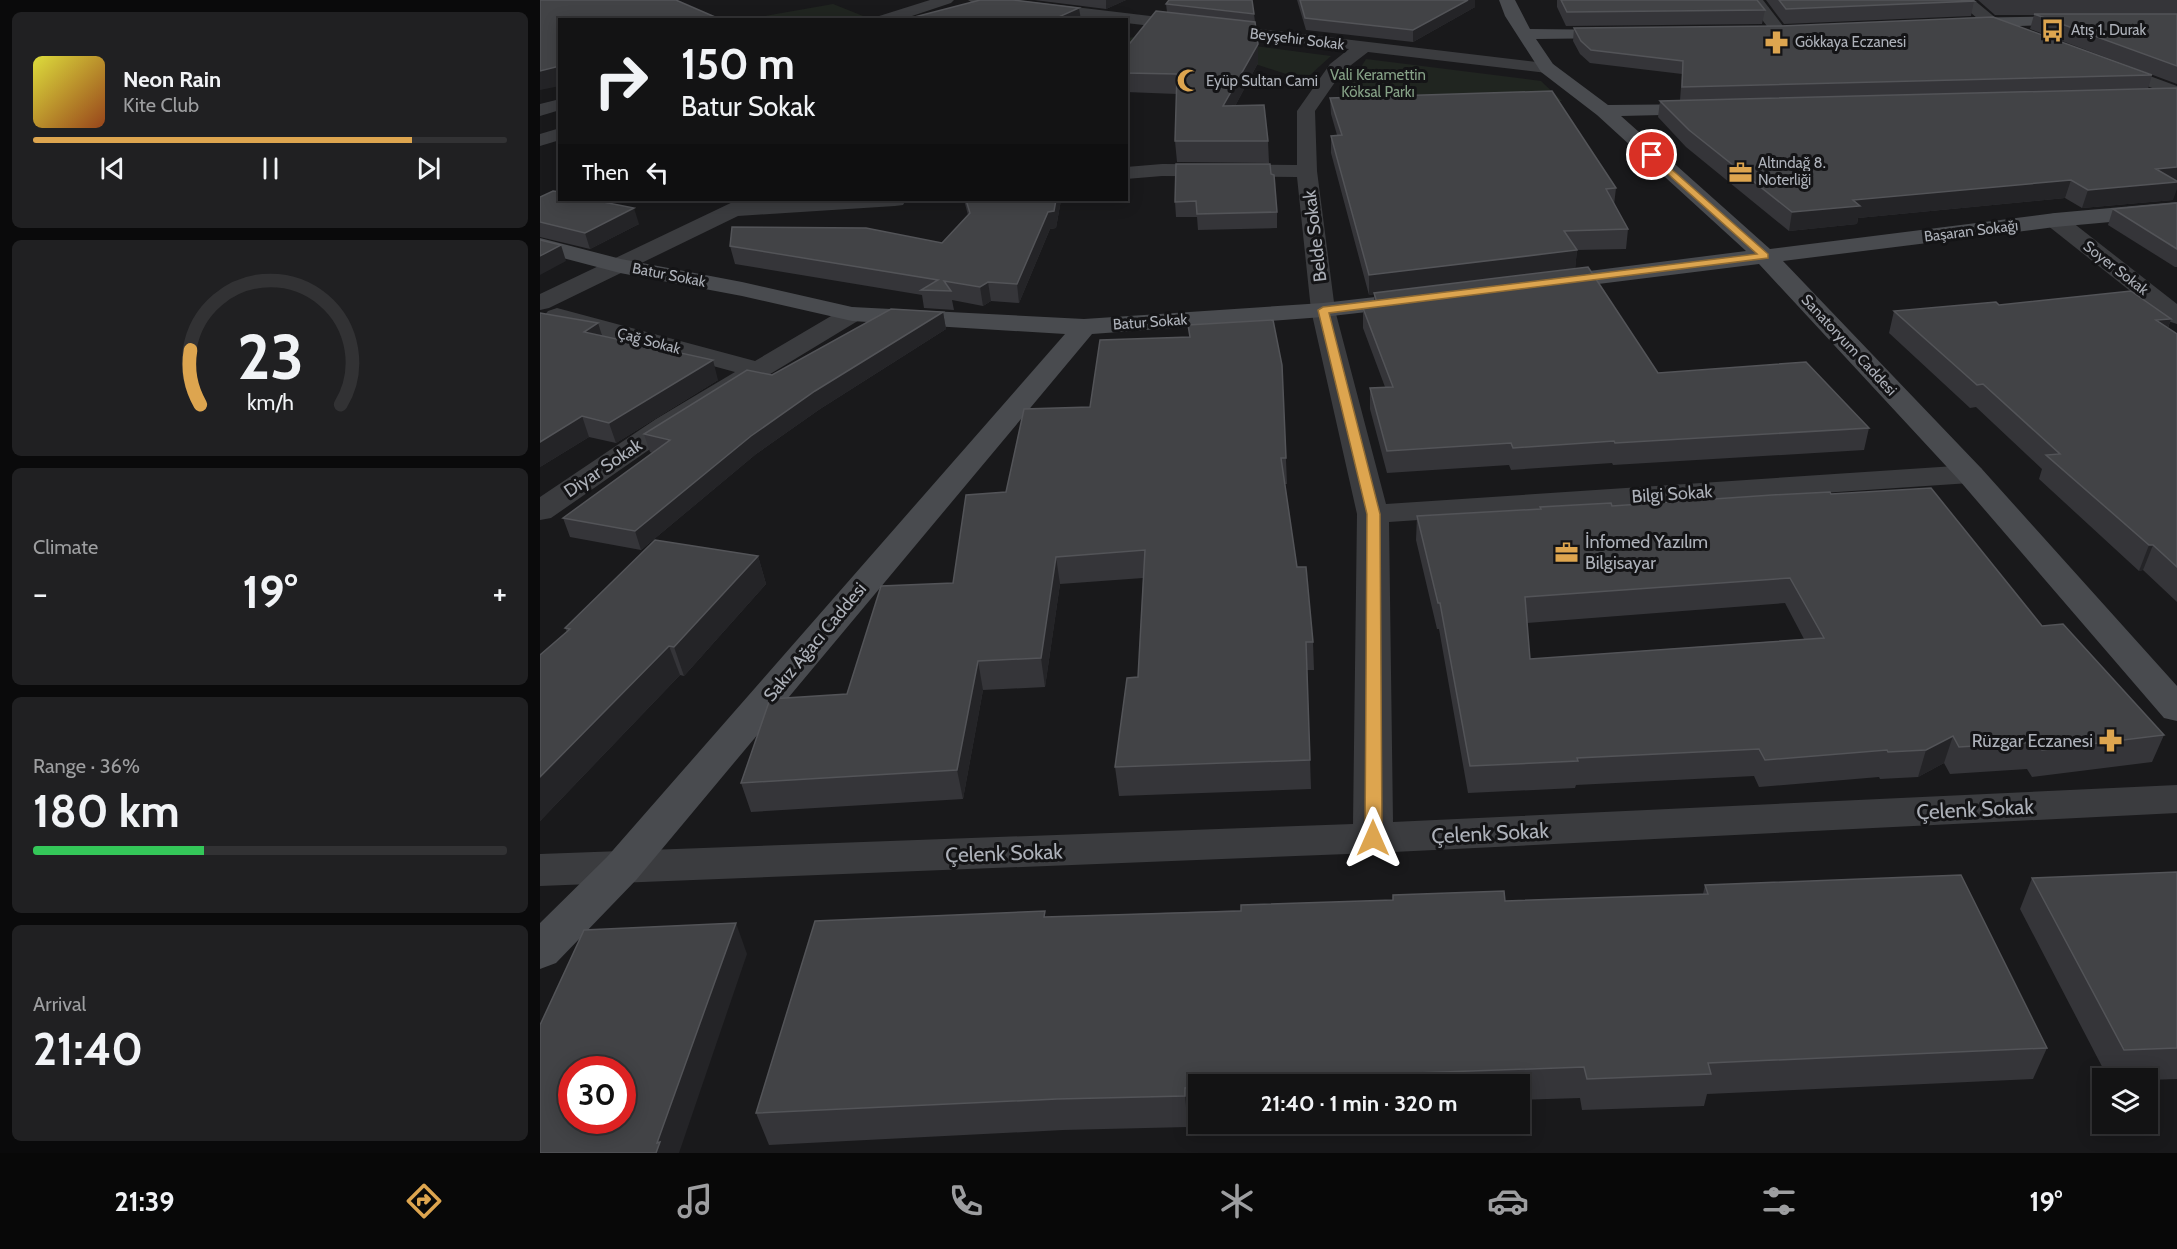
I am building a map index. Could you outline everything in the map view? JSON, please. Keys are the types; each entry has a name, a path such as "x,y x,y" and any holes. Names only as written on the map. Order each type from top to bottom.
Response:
{"street":[{"path":"888,18 946,0"},
{"name":"Beyşehir Sokak","path":"976,0 1108,18"},
{"name":"Sanatoryum Caddesi","path":"1507,0 1547,68 1604,111 1765,256 1970,474 2177,709"},
{"path":"1755,0 1785,31 1756,31"},
{"path":"1964,0 1992,22 2046,42"},
{"name":"Beyşehir Sokak","path":"1130,21 1547,68"},
{"path":"1944,24 2096,21"},
{"path":"1525,34 1629,33"},
{"name":"Belde Sokak","path":"1363,47 1336,68 1306,111 1307,171 1323,310 1373,514 1373,838"},
{"path":"2090,59 2175,96"},
{"path":"2133,97 2175,96"},
{"path":"540,110 558,105"},
{"path":"1604,111 1722,107"},
{"path":"540,140 558,135"},
{"path":"1128,173 1162,170 1307,171"},
{"path":"540,303 746,204 858,201"},
{"name":"Başaran Sokağı","path":"1765,256 2055,220 2177,208"},
{"name":"Soyer Sokak","path":"2055,220 2177,316"},
{"name":"Batur Sokak","path":"540,245 621,266 742,289 852,314 1084,327 1323,310 1440,296"},
{"path":"1533,285 1765,256"},
{"name":"Çağ Sokak","path":"540,311 758,370"},
{"name":"Diyar Sokak","path":"540,511 666,425 852,314"},
{"name":"Sakız Ağacı Caddesi","path":"540,951 622,868 1084,327"},
{"name":"Bilgi Sokak","path":"1373,514 1970,474"},
{"name":"Çelenk Sokak","path":"540,870 1373,838 2177,799"}],"green space":[{"path":"833,4 863,16 855,18 759,17"},
{"path":"1165,34 1331,56 1310,75 1286,74 1258,65 1128,63 1128,38"},
{"name":"Vali Keramettin Köksal Parkı","path":"1366,59 1541,81 1562,101 1337,106"}],"building":[{"path":"540,0 676,0 717,18 558,18 558,66 540,71"},
{"path":"980,0 1013,0 1079,8 1056,18 911,18"},
{"path":"1169,0 1252,0 1254,14 1166,4"},
{"path":"1300,0 1468,0 1413,30 1305,18"},
{"path":"1561,0 1757,0 1765,10 1567,12"},
{"path":"1779,0 1972,0 1974,1 1786,9"},
{"path":"1156,11 1255,22 1258,44 1223,106 1264,105 1268,141 1175,141 1177,74 1128,73 1128,46"},
{"path":"2034,14 2177,14 2177,66"},
{"path":"1993,17 2152,75 1682,87 1683,61 1591,50 1581,41 1574,28 1781,26"},
{"path":"2177,88 2177,167 2156,169 2177,182 2088,190 2071,180 1853,200 1860,206 1792,212 1689,130 1660,101"},
{"path":"1552,91 1616,188 1606,189 1628,229 1564,231 1577,250 1369,275 1331,136 1342,135 1330,98"},
{"path":"1176,164 1270,164 1271,174 1274,175 1277,212 1197,214 1196,201 1175,202"},
{"path":"553,191 558,192 558,201 598,201 634,208 585,233 540,222 540,197"},
{"path":"966,201 1056,201 1054,211 1048,212 1017,284 988,282 980,287 944,281 951,291 921,290 938,280 730,246 732,227 866,228 942,243 970,213"},
{"path":"2177,203 2177,249 2113,209"},
{"path":"540,240 561,245 540,256"},
{"path":"1588,267 1658,373 1806,362 1869,428 1513,448 1511,443 1387,451 1370,388 1393,387 1363,308 1378,306 1374,293"},
{"path":"2131,291 2171,319 2156,320 2177,334 2177,567 2046,455 2060,454 1983,384 1977,385 1894,311 1996,302 1999,305"},
{"path":"891,309 943,312 815,391 751,436 635,531 563,518 670,440 644,434 747,370 772,375"},
{"path":"540,313 598,323 584,332 713,360 609,423 582,416 540,442"},
{"path":"1273,320 1282,365 1286,458 1281,458 1297,567 1306,567 1313,642 1306,642 1310,760 1115,767 1127,678 1138,677 1145,550 1056,557 1041,658 978,661 957,770 741,783 770,699 847,694 881,586 953,583 966,495 1006,492 1024,409 1090,407 1100,340 1190,337 1188,325"},
{"path":"1931,488 2042,626 2063,624 2164,735 2042,750 2036,742 1959,747 1953,736 1926,750 1888,752 1887,750 1765,760 1759,749 1470,766 1440,603 1438,603 1417,516 1611,503 1612,506 1772,495 1830,492 1831,494","holes":["1790,578 1824,638 1530,659 1525,597"]},
{"path":"655,540 758,556 674,647 669,646 540,777 540,655 570,629 565,628"},
{"path":"2177,872 2177,1048 2124,1050 2032,878"},
{"path":"1961,875 2047,1048 1708,1063 1711,1074 1587,1079 1584,1067 1389,1074 1188,1074 1188,1088 1185,1088 1185,1096 1057,1099 756,1113 815,921 1045,911 1044,917 1241,911 1241,905 1393,900 1393,895 1504,891 1505,901 1708,894 1705,885"},
{"path":"736,923 657,1143 660,1142 656,1153 540,1153 540,1025 584,930"}],"place":[{"name":"Atış 1. Durak","path":"2053,30"},
{"name":"Gökkaya Eczanesi","path":"1777,42"},
{"name":"Eyüp Sultan Cami","path":"1188,81"},
{"name":"Altındağ 8. Noterliği","path":"1740,172"},
{"name":"İnfomed Yazılım Bilgisayar","path":"1567,552"},
{"name":"Rüzgar Eczanesi","path":"2111,741"}],"route":[{"path":"1373,838 1373,514 1323,310 1765,256 1652,155"}]}
